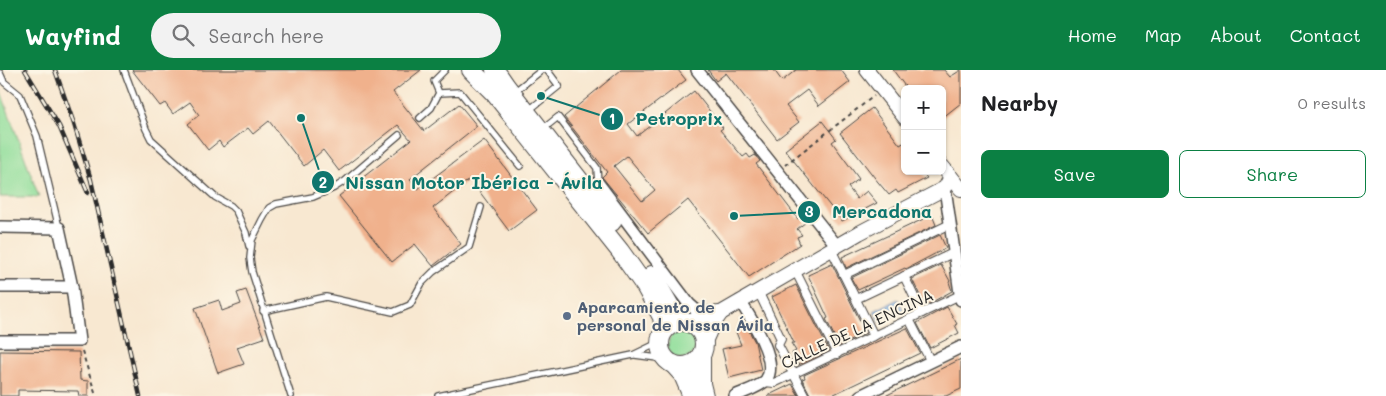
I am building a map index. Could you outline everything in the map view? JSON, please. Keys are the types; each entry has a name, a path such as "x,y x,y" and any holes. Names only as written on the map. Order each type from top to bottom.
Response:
{"highway":[{"path":"471,70 495,94 620,251 645,286 662,317 666,349 683,375 692,396"},
{"path":"495,70 541,131 592,185 654,278 673,311 692,319 701,332 701,384 704,396"},
{"path":"666,349 670,325 692,319"},
{"path":"666,349 686,366 697,360 702,350"}],"street":[{"path":"697,70 834,247 844,274 874,336"},
{"path":"867,70 901,113"},
{"path":"702,350 712,326 721,314 834,247 946,177"},
{"path":"946,177 961,189"},
{"path":"946,177 950,224 961,298"},
{"path":"844,274 950,224"},
{"path":"0,227 59,228 72,287 79,341 0,341"},
{"path":"856,299 954,252"},
{"path":"795,270 837,354"},
{"path":"904,276 922,314"},
{"path":"0,287 72,287"},
{"path":"758,291 781,339 778,345 805,396"},
{"name":"CALLE DE LA ENCINA","path":"765,382 774,383 909,319 961,298"},
{"path":"735,396 765,382 769,374 769,364 762,339 740,301"},
{"path":"692,319 721,314"},
{"path":"692,319 712,326"},
{"path":"909,319 931,362"},
{"path":"860,396 961,347"}],"lane":[{"path":"124,70 151,139 215,197 231,206 236,212 248,239 250,258 263,311 291,396"},
{"path":"420,118 432,108 438,93 434,81 445,70"},
{"path":"512,94 542,70"},
{"path":"526,112 560,86 547,70"},
{"path":"0,73 4,82 20,95 37,136 59,228"},
{"path":"438,93 460,92 520,166"},
{"path":"250,258 250,247 254,232 270,208 276,204 313,197 334,188 345,181 399,135"},
{"path":"263,311 326,297 393,312 410,305 422,283 432,272 468,247 481,207"},
{"path":"633,355 666,349"},
{"path":"438,396 666,349"}],"path":[{"path":"777,171 882,90"},
{"path":"79,341 96,396"}],"green space":[{"path":"0,89 39,197 0,197"},
{"path":"682,331 692,335 696,345 692,355 682,359 672,355 668,345 672,335"}],"water":[{"path":"898,299 904,311 880,322 874,311"}],"building":[{"path":"132,70 421,70 393,92 424,131 459,104 477,126 410,179 418,189 484,140 537,210 509,231 470,179 433,208 461,244 433,266 415,244 392,262 339,196 411,140 398,125 339,171 323,150 304,166 269,121 253,134 248,128 223,147 219,141 208,150 188,124 199,115 190,102 173,114 165,103 160,106"},
{"path":"621,70 678,70 686,80 628,124 637,136 694,91 723,128 720,130 743,157 747,154 750,158 755,155 760,161 756,164 798,219 802,217 806,222 797,229 802,235 797,237 800,244 749,277 688,200 648,233 602,177 607,172 564,117","holes":["627,156 655,190 642,201 614,166"]},
{"path":"708,70 774,70 782,81 796,70 841,70 850,82 819,106 807,90 786,106 799,122 777,139 726,73 716,81"},
{"path":"893,70 944,70 950,77 961,70 961,103 946,115 946,85 904,85"},
{"path":"872,108 901,144 901,175 924,175 927,178 898,193 896,190 889,195 840,133"},
{"path":"822,121 836,139 832,142 859,179 848,187 857,199 867,191 877,203 842,221 785,150"},
{"path":"932,215 936,225 846,268 842,257"},
{"path":"940,235 946,248 906,269 858,290 851,278"},
{"path":"832,264 866,333 839,346 808,275"},
{"path":"941,265 950,281 952,291 925,306 912,279"},
{"path":"796,285 829,351 798,365 792,353 796,351 791,343 794,343 772,297"},
{"path":"246,290 264,338 237,347 244,364 218,373 195,308 219,300 222,311 241,304 237,293"},
{"path":"947,307 957,324 955,325 959,333 930,348 917,323"},
{"path":"742,318 755,342 761,370 729,378 722,349 741,345 736,332"},
{"path":"907,328 920,353 830,396 811,396 802,379 805,378 804,375"},
{"path":"0,351 79,352 80,380 88,381 88,396 79,396 78,391 18,390 18,396 0,396"},
{"path":"961,359 961,389 946,396 885,396"},
{"path":"792,384 799,396 767,396"}],"railway":[{"path":"25,70 59,126 88,193"},
{"path":"55,70 91,180 140,396"}],"place":[{"name":"Petroprix","path":"541,96"},
{"name":"Nissan Motor Ibérica - Ávila","path":"301,118"},
{"name":"Mercadona","path":"734,216"},
{"name":"Aparcamiento de personal de Nissan Ávila","path":"567,316"}]}
